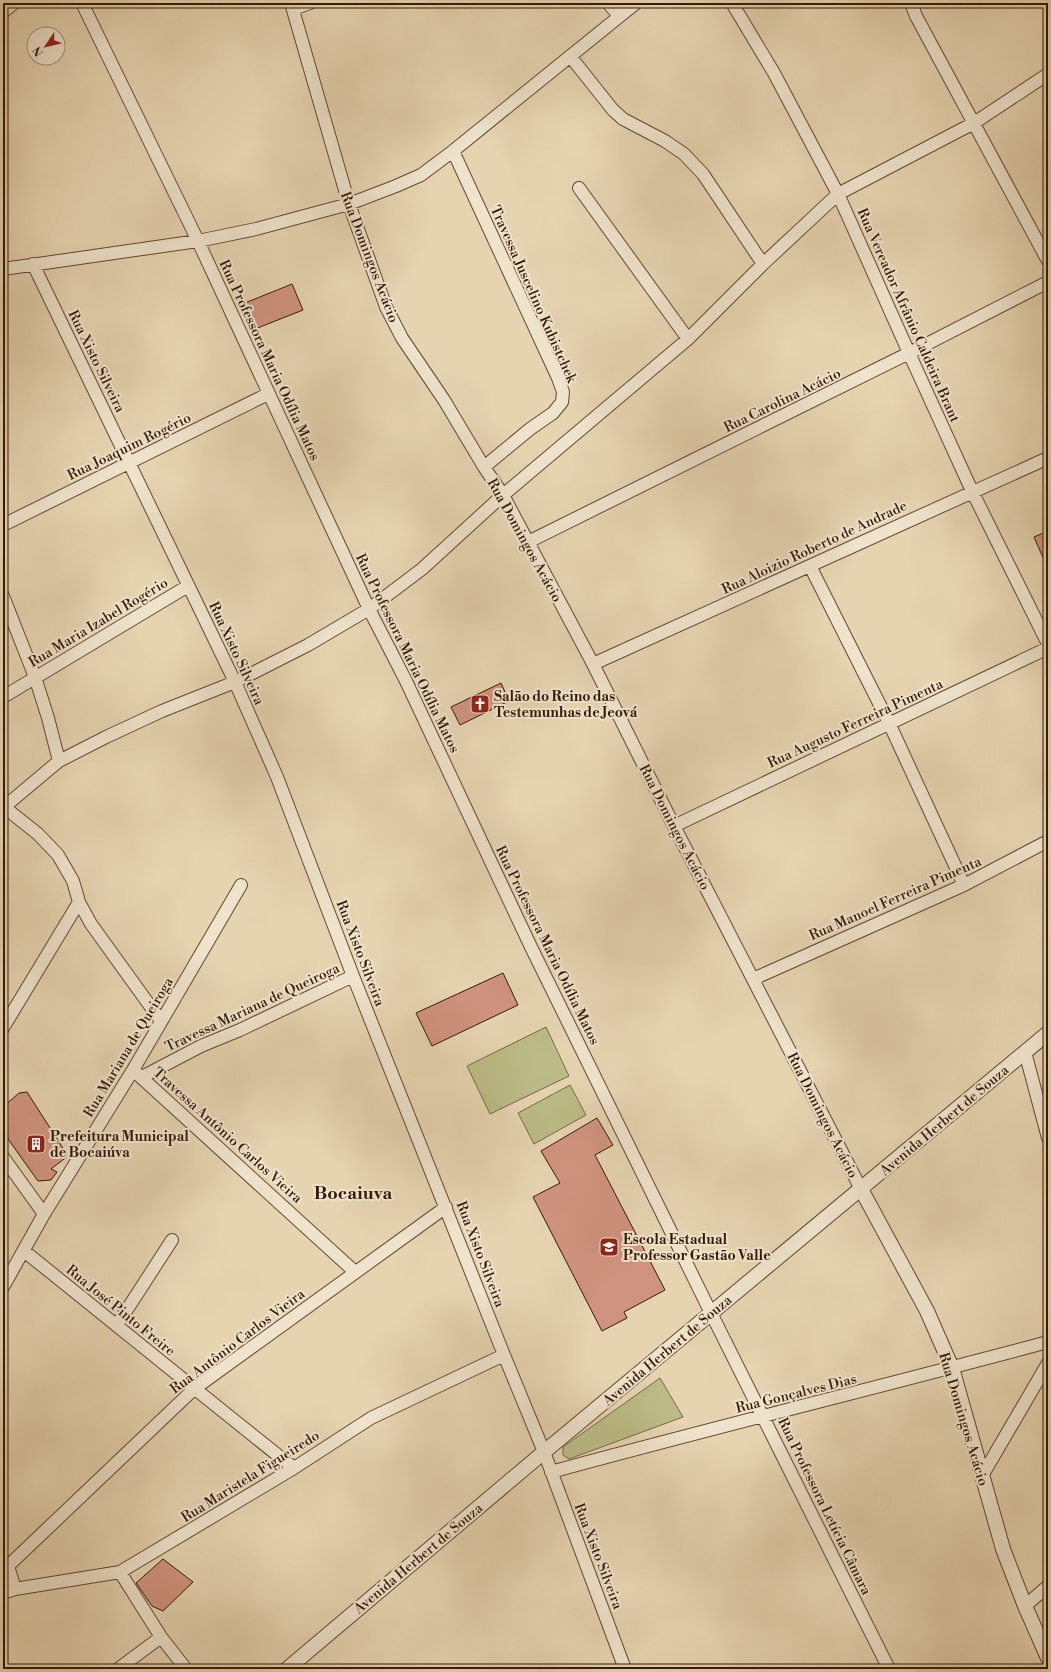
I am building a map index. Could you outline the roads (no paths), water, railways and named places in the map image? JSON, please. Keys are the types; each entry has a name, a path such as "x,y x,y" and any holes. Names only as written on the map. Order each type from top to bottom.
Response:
{"street":[{"path":"3,12 14,3"},
{"name":"Rua Professora Maria Odília Matos","path":"82,3 198,241 369,609 406,681 532,947 712,1313"},
{"path":"292,6 310,3"},
{"path":"608,3 619,16"},
{"path":"3,269 198,241 256,229 349,204 396,186 421,175 453,151 636,3"},
{"name":"Rua Vereador Afrânio Caldeira Brant","path":"732,3 774,73 838,194 972,491 1048,644"},
{"path":"910,3 1048,261"},
{"name":"Rua Domingos Acácio","path":"292,6 349,204 386,307 402,338 444,400 484,467 503,495 593,664 674,826 861,1190 927,1311 952,1368 1003,1549 1025,1606 1048,1658"},
{"path":"570,56 613,110 623,119 665,141 693,162 703,174 763,264"},
{"path":"161,1021 91,924 79,902 73,881 58,855 38,834 3,807 59,761 134,724 235,682 308,645 369,609 422,569 503,495 688,339 763,264 838,194 974,123 1048,74"},
{"name":"Travessa Juscelino Kubistchek","path":"453,151 558,378 563,392 562,402 552,413 484,467"},
{"path":"579,188 688,339"},
{"name":"Rua Xisto Silveira","path":"33,264 235,682 277,776 353,976 544,1452 625,1669"},
{"name":"Rua Carolina Acácio","path":"528,542 909,353 1048,282"},
{"name":"Rua Joaquim Rogério","path":"3,525 268,394"},
{"name":"Rua Aloizio Roberto de Andrade","path":"593,664 972,491 1048,458"},
{"path":"810,566 889,723 964,885"},
{"name":"Rua Maria Izabel Rogério","path":"3,697 188,586"},
{"path":"3,596 36,677 59,761"},
{"name":"Rua Augusto Ferreira Pimenta","path":"674,826 1048,648"},
{"name":"Rua Manoel Ferreira Pimenta","path":"753,979 964,885 1048,842"},
{"name":"Rua Mariana de Queiroga","path":"3,1287 44,1214 137,1073 161,1021 241,885"},
{"path":"3,1028 79,902"},
{"name":"Travessa Mariana de Queiroga","path":"137,1073 247,1026 353,976"},
{"name":"Avenida Herbert de Souza","path":"287,1669 544,1452 1048,1033"},
{"path":"1025,1052 1048,1138"},
{"name":"Travessa Antônio Carlos Vieira","path":"137,1073 355,1272"},
{"path":"3,1157 44,1214"},
{"name":"Rua Antônio Carlos Vieira","path":"5,1563 194,1389 446,1207"},
{"path":"117,1325 172,1240"},
{"name":"Rua José Pinto Freire","path":"24,1251 294,1468"},
{"name":"Rua Professora Letícia Câmara","path":"712,1313 889,1669"},
{"name":"Rua Gonçalves Dias","path":"551,1472 672,1439 764,1417 1048,1342"},
{"name":"Rua Maristela Figueiredo","path":"3,1593 15,1589 120,1572 294,1468 371,1418 504,1355"},
{"path":"982,1476 1048,1363"},
{"path":"5,1563 15,1589"},
{"path":"120,1572 161,1637 186,1669"},
{"path":"1025,1606 1048,1586"},
{"path":"118,1669 161,1637"}],"place":[{"name":"Salão do Reino das Testemunhas de Jeová","path":"480,704"},
{"name":"Prefeitura Municipal de Bocaiúva","path":"36,1144"},
{"name":"Escola Estadual Professor Gastão Valle","path":"609,1247"}],"district":[{"name":"Bocaiuva","path":"353,1193"}]}
